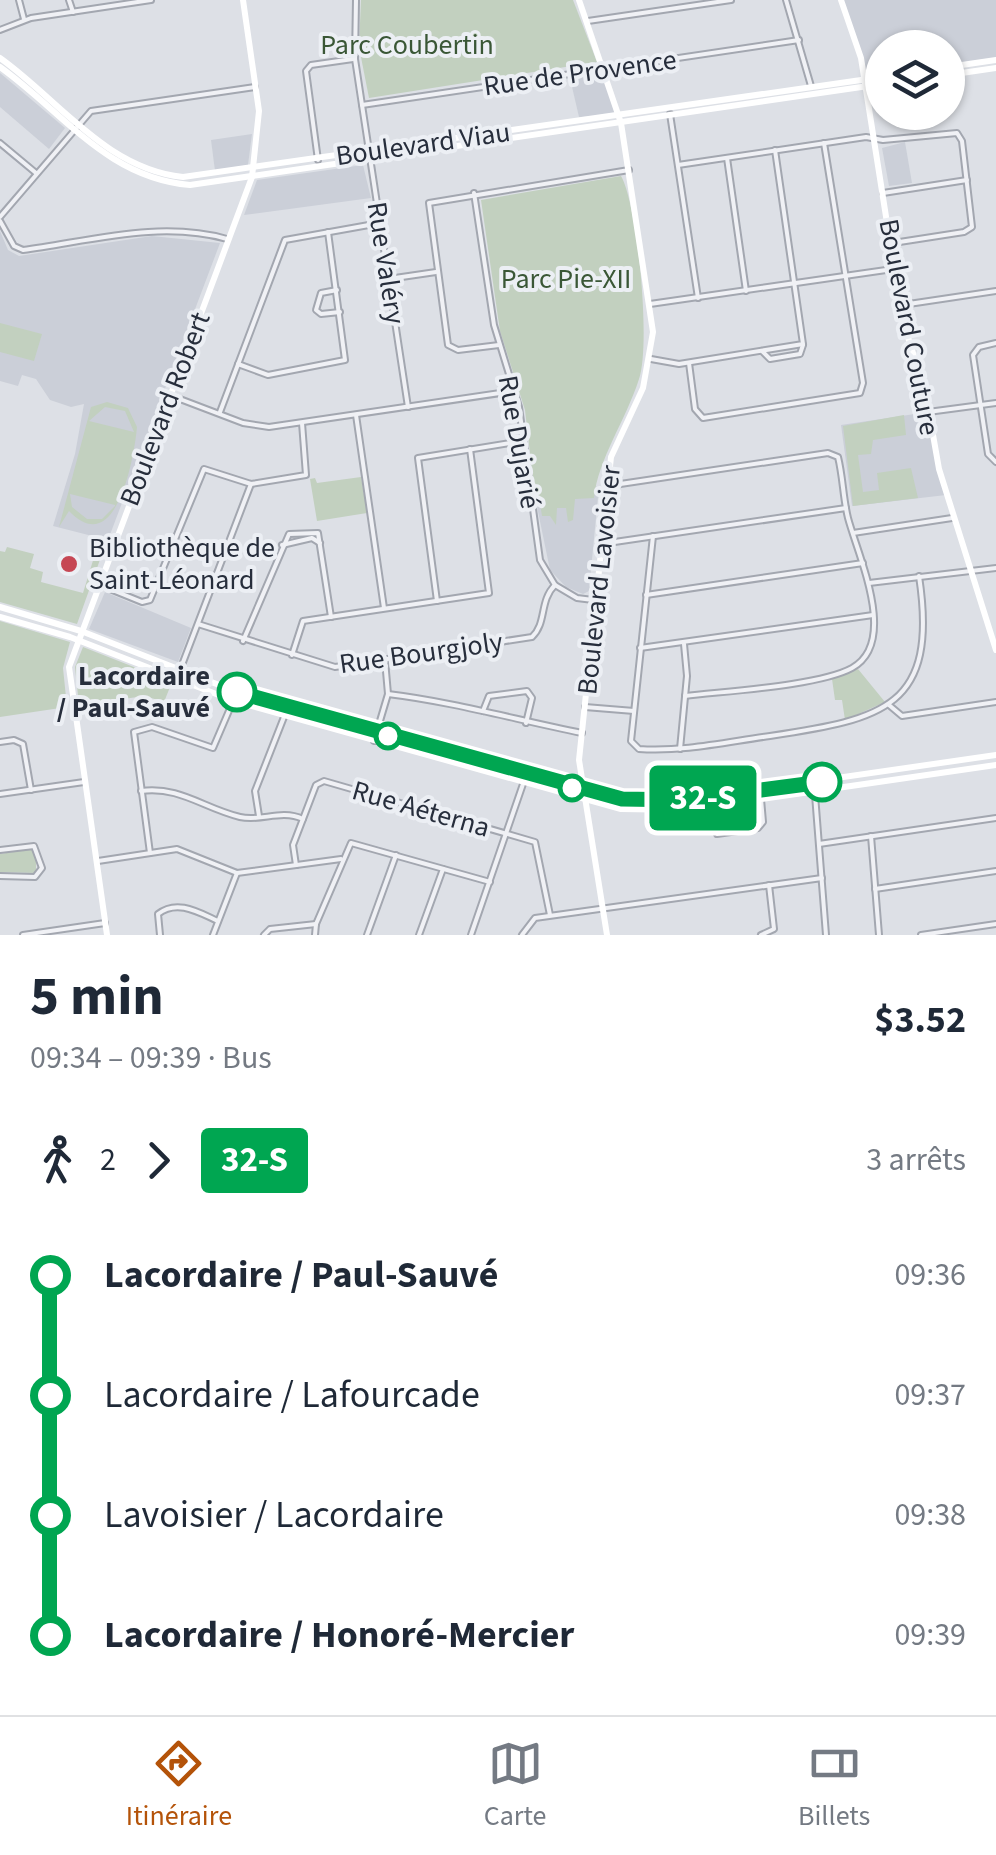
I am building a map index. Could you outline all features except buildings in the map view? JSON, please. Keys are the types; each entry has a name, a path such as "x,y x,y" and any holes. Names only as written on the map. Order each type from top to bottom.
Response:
{"main road":[{"name":"Boulevard Robert","path":"107,935 69,674 80,635 252,173 259,126 243,0"},
{"name":"Boulevard Lavoisier","path":"579,0 606,69 620,119 650,304 651,359 643,388 614,450 607,486 582,733 582,790 607,935"},
{"name":"Boulevard Couture","path":"841,0 865,80"},
{"name":"Boulevard Viau","path":"0,58 111,161 147,178 190,185 318,160 370,156"},
{"path":"965,65 996,60"},
{"name":"Boulevard Viau","path":"0,67 76,127"},
{"path":"965,73 996,68"},
{"name":"Boulevard Viau","path":"252,173 865,83"},
{"name":"Boulevard Couture","path":"873,130 900,305 954,518 996,650"},
{"path":"0,607 178,674 234,701 622,799 672,802 996,764"},
{"path":"0,617 80,635"},
{"path":"178,674 584,802 641,811 761,799 996,755"}],"street":[{"path":"19,0 24,20"},
{"path":"69,0 73,12"},
{"path":"0,30 24,20 147,0"},
{"name":"Rue Valéry","path":"356,0 355,59 408,408"},
{"path":"588,21 730,0"},
{"path":"786,0 812,91"},
{"name":"Rue de Provence","path":"362,105 799,40"},
{"path":"318,160 306,71 311,66 355,59"},
{"path":"229,240 190,231 151,230 19,250 0,219 36,172 96,109 256,86"},
{"path":"670,112 698,298"},
{"path":"678,165 824,143 952,131 962,141 973,218 968,230 890,244"},
{"path":"0,143 36,172"},
{"path":"689,362 695,409 702,418 857,396 863,384 824,143"},
{"path":"762,350 770,359 802,353 803,344 775,150"},
{"path":"727,158 746,290"},
{"path":"499,345 451,347 427,210 435,198 629,170"},
{"path":"882,192 967,180"},
{"name":"Rue Dujarié","path":"474,193 499,345 514,391 540,560 555,586"},
{"path":"220,414 285,240 380,223"},
{"path":"238,364 268,374 342,363 346,354 328,232"},
{"path":"650,304 894,268"},
{"path":"388,279 436,272"},
{"path":"337,290 322,293 316,310 321,314 340,312"},
{"path":"900,305 996,291"},
{"path":"996,343 979,346 973,355 988,454 996,462"},
{"path":"651,359 689,362 803,344"},
{"path":"170,395 261,427 514,391"},
{"path":"928,412 996,402"},
{"path":"356,415 384,609"},
{"path":"99,584 142,602 152,598 200,474 210,468 252,484 306,475 302,424"},
{"path":"437,602 417,465 424,456 522,441"},
{"path":"292,656 302,622 483,595 490,587 470,449"},
{"path":"607,486 828,453 839,460 846,508 869,583 873,615 870,648 859,662 841,672 685,696"},
{"path":"178,674 252,484"},
{"path":"601,544 846,508"},
{"path":"853,533 954,518"},
{"path":"243,642 287,534 312,530 320,543 331,617"},
{"path":"653,536 631,741 636,748 680,749 844,725 889,705 914,674 923,649 926,621 919,576"},
{"path":"281,545 312,538 320,543"},
{"path":"646,595 863,563"},
{"path":"869,583 996,568"},
{"path":"555,586 577,598 595,600"},
{"name":"Rue Bourgjoly","path":"198,624 243,642 334,667 532,637 540,628 544,597 555,586"},
{"path":"640,648 873,615"},
{"path":"680,749 684,643"},
{"path":"375,737 388,694 385,660"},
{"path":"484,711 490,696 527,691 532,698 526,723"},
{"path":"150,853 134,732 152,727 213,748 237,692"},
{"path":"388,694 582,733"},
{"path":"889,705 902,716 996,702"},
{"path":"258,816 255,791 288,707"},
{"path":"585,707 634,712"},
{"path":"0,742 14,740 23,744 31,790"},
{"path":"471,935 509,834 526,775"},
{"name":"Rue Aéterna","path":"296,865 293,845 322,781 538,844 550,916"},
{"path":"0,794 84,782"},
{"path":"815,787 826,935"},
{"path":"141,791 168,788 244,818 286,812 303,818"},
{"path":"709,807 717,834 758,828 763,822 761,799"},
{"path":"819,844 994,818 996,830"},
{"path":"871,836 879,935"},
{"path":"315,935 346,847 354,843 490,882"},
{"path":"0,850 34,846 42,868 35,877 0,876"},
{"path":"96,861 177,849 237,874 341,859"},
{"path":"367,935 396,855"},
{"path":"420,935 443,868"},
{"path":"875,889 996,870"},
{"path":"213,935 237,874"},
{"path":"522,935 535,918 822,878"},
{"path":"762,935 775,927 769,885"},
{"path":"160,935 158,914 164,908 184,907 218,921"},
{"path":"23,935 105,923"},
{"path":"264,935 270,930 316,924"},
{"path":"921,935 996,924"}],"shaded area":[{"path":"843,0 996,0 996,60 965,65 965,30 865,30 865,79"},
{"path":"606,69 619,115 579,117 569,74"},
{"path":"0,73 65,128 49,149 0,107"},
{"path":"252,134 248,165 215,171 211,140"},
{"path":"905,142 912,183 889,186 882,148"},
{"path":"363,165 371,198 244,215 257,180"},
{"path":"0,231 8,250 19,256 152,236 220,243 108,540 53,526 75,454 84,404 71,407 50,400 36,379 22,375 18,386 0,381"},
{"path":"928,412 946,495 852,506 841,425"},
{"path":"599,486 589,591 583,594 566,587 550,570 535,497"},
{"path":"105,592 191,628 178,662 89,629"}],"green space":[{"name":"Parc Coubertin","path":"361,0 573,0 597,62 369,98 359,47"},
{"name":"Parc Pie-XII","path":"621,176 633,216 643,308 639,379 601,469 594,498 575,499 573,520 568,522 566,508 557,508 556,525 550,516 542,516 539,497 535,497 525,410 500,331 481,200"},
{"path":"0,323 42,334 34,361 0,352"},
{"path":"107,402 128,408 137,427 127,481 120,499 110,514 99,523 85,523 69,511 59,527 91,407","holes":["105,407 125,411 134,432 89,421","70,494 115,505 115,506 102,519 87,519 72,507"]},
{"path":"904,415 906,435 873,440 871,454 858,455 863,492 879,490 877,473 911,468 918,498 853,506 843,426"},
{"path":"361,477 367,513 317,521 310,479 315,478 317,483"},
{"path":"7,547 34,554 30,568 43,572 41,582 83,593 95,554 102,554 77,624 0,602 0,551 5,552"},
{"path":"0,621 70,642 63,668 67,707 0,717"},
{"path":"83,647 172,682 164,702 145,696 79,705 75,667"},
{"path":"858,669 885,702 845,720 842,700 835,700 832,679"},
{"path":"32,849 36,852 36,873 0,872 0,854"}],"bus line":[{"name":"32-S","path":"237,692 622,799 684,800 822,782"}],"place":[{"name":"Bibliothèque de Saint-Léonard","path":"69,564"},
{"name":"Lacordaire / Paul-Sauvé","path":"237,692"}]}
